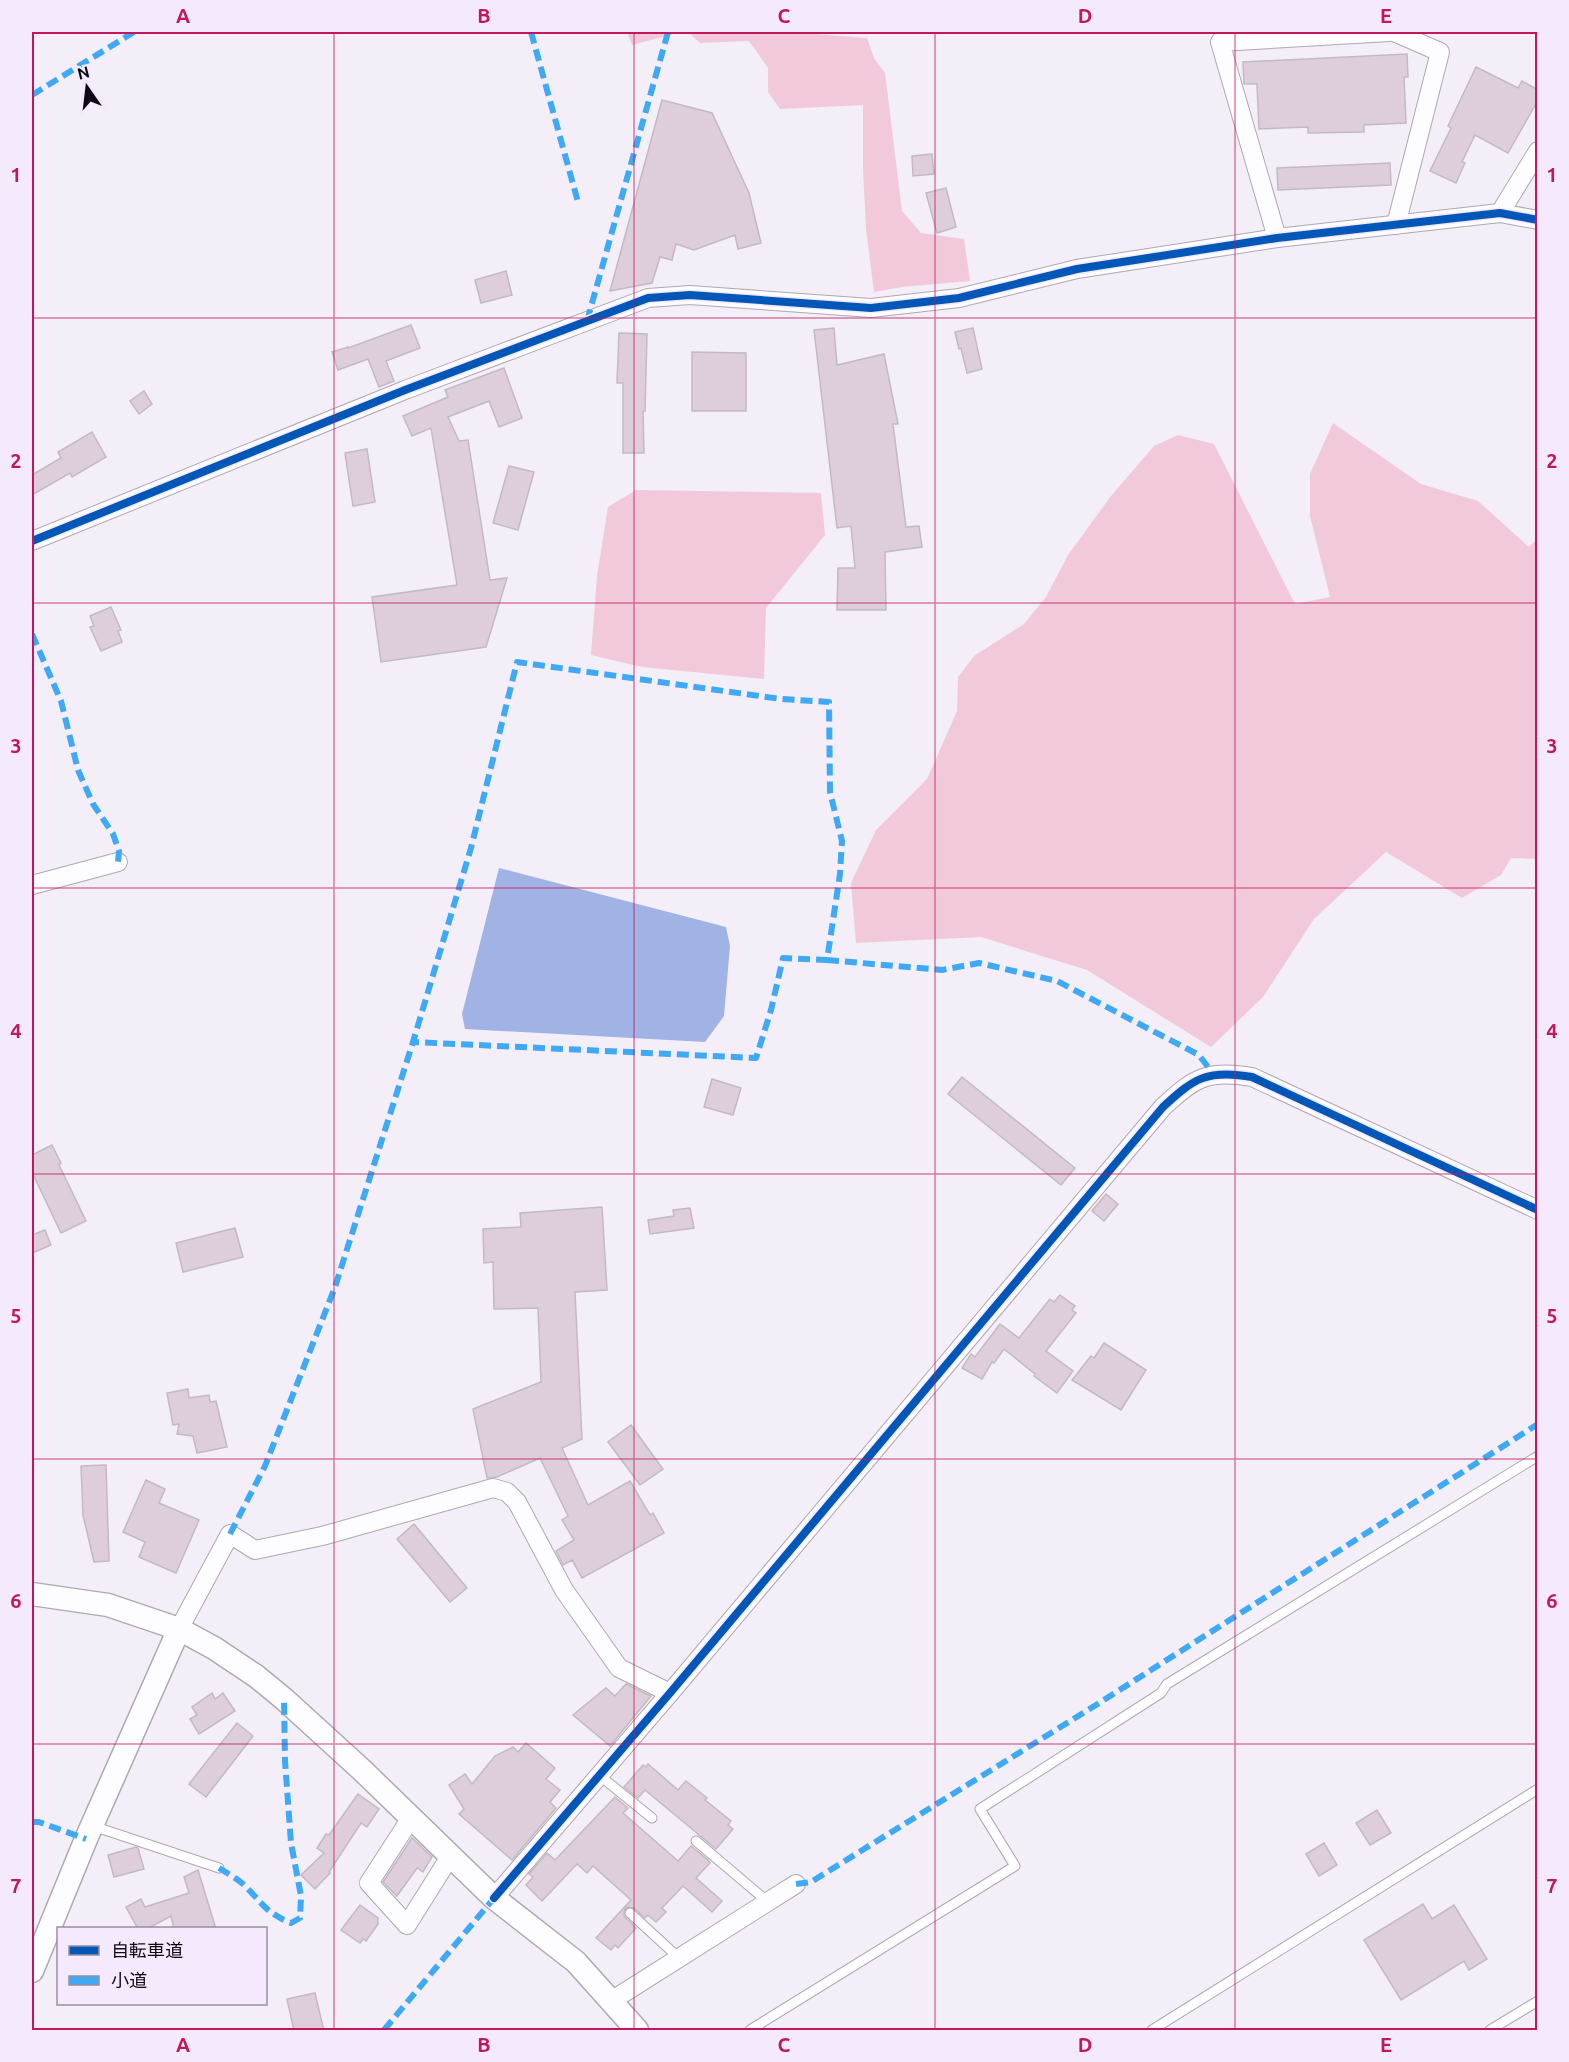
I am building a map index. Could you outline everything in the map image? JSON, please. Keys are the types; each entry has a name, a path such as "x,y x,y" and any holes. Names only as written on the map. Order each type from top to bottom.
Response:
{"street":[{"path":"1277,238 1220,42 1389,32"},
{"path":"1394,32 1440,52 1396,225"},
{"path":"1500,213 1538,151"},
{"path":"32,541 405,390 648,298 690,295 871,308 959,298 1077,269 1277,238 1500,213 1538,220"},
{"path":"32,885 118,862"},
{"path":"494,1898 1163,1107 1183,1089 1197,1080 1214,1075 1232,1074 1252,1077 1538,1210"},
{"path":"32,1971 179,1629 230,1534 255,1550 322,1536 493,1488 507,1492 517,1503 564,1590 619,1668 669,1693"},
{"path":"32,1594 108,1605 179,1629 214,1648 256,1676 293,1707 451,1854 494,1898 576,1962 637,2031"},
{"path":"411,1818 369,1883 407,1925 451,1854"},
{"path":"611,2001 796,1884"}],"lane":[{"path":"750,2031 1015,1866 980,1809 1161,1693 1167,1684 1538,1456"},
{"path":"599,1775 652,1818"},
{"path":"1152,2031 1538,1789"},
{"path":"93,1826 219,1868"},
{"path":"696,1841 768,1902"},
{"path":"630,1913 679,1958"},
{"path":"1490,2031 1538,2001"}],"shaded area":[{"path":"627,32 681,32 632,45"},
{"path":"688,32 790,32 867,38 874,58 885,73 902,211 921,233 964,239 970,281 874,292 866,229 863,105 780,109 768,92 768,68 749,41 700,43"},
{"path":"1333,423 1421,484 1478,501 1529,547 1537,539 1537,859 1511,858 1501,875 1462,898 1386,852 1314,919 1263,997 1211,1047 1087,970 981,937 856,943 851,883 876,830 927,779 957,711 958,677 974,656 1024,624 1046,597 1068,555 1111,496 1154,446 1178,435 1214,444 1295,604 1330,597 1310,516 1310,474"},
{"path":"636,490 821,493 825,535 766,608 764,679 642,667 591,655 597,576 608,507"}],"water":[{"path":"499,868 726,927 730,946 724,1016 705,1042 465,1029 462,1014"}],"building":[{"path":"1407,54 1408,77 1404,77 1406,123 1364,125 1364,132 1308,133 1308,127 1259,129 1257,84 1244,84 1243,62"},
{"path":"1476,67 1518,88 1522,81 1538,90 1538,100 1508,153 1475,135 1462,162 1465,163 1456,183 1430,171 1451,128 1448,126"},
{"path":"662,100 712,113 749,193 761,243 738,249 735,235 694,250 676,244 672,260 660,257 652,283 610,291"},
{"path":"932,154 934,174 913,176 912,156"},
{"path":"1390,163 1391,185 1278,190 1277,168"},
{"path":"946,188 956,227 937,233 926,193"},
{"path":"506,271 512,295 481,303 475,280"},
{"path":"411,325 420,348 386,361 394,381 379,387 368,359 338,370 332,352"},
{"path":"834,328 837,365 884,354 898,424 893,424 906,527 919,526 922,547 885,552 886,610 837,610 838,568 855,568 851,526 837,528 814,330"},
{"path":"973,328 982,369 967,373 955,332"},
{"path":"619,333 647,334 645,411 643,411 644,453 623,453 623,383 617,383"},
{"path":"692,352 746,353 746,411 692,411"},
{"path":"504,368 522,418 499,427 489,401 448,417 459,441 468,440 490,580 507,578 486,647 381,662 372,597 457,585 431,428 412,436 403,416 448,397 445,390"},
{"path":"144,391 152,404 139,414 130,401"},
{"path":"92,432 106,457 72,477 70,473 32,495 32,475 61,458 58,452"},
{"path":"367,449 375,502 353,506 345,453"},
{"path":"509,466 534,472 518,530 493,523"},
{"path":"111,607 121,630 118,631 122,642 101,651 90,627 94,626 90,616"},
{"path":"962,1077 1075,1168 1061,1185 948,1094"},
{"path":"712,1079 741,1088 733,1115 704,1107"},
{"path":"52,1145 86,1221 61,1233 32,1172 32,1155"},
{"path":"1106,1194 1118,1204 1104,1221 1092,1211"},
{"path":"602,1207 607,1290 575,1292 582,1439 562,1448 588,1505 630,1481 650,1515 653,1513 664,1533 582,1578 572,1560 563,1565 556,1551 574,1540 562,1520 568,1516 540,1458 497,1477 487,1478 473,1409 541,1382 538,1308 494,1309 493,1262 484,1263 483,1229 521,1227 520,1213"},
{"path":"690,1208 694,1228 650,1234 648,1220 674,1216 673,1210"},
{"path":"235,1228 243,1257 183,1272 176,1243"},
{"path":"45,1230 51,1245 32,1253 32,1235"},
{"path":"1060,1295 1075,1306 1072,1310 1076,1313 1046,1351 1073,1371 1057,1393 1004,1349 994,1363 992,1362 982,1379 962,1368 971,1354 975,1357 1000,1324 1019,1338 1050,1299 1054,1302"},
{"path":"1104,1343 1146,1370 1121,1410 1072,1380 1091,1356 1094,1358"},
{"path":"188,1389 189,1398 209,1395 210,1402 216,1401 227,1447 197,1453 193,1436 177,1434 179,1424 173,1425 167,1393"},
{"path":"631,1425 663,1469 640,1485 608,1442"},
{"path":"106,1465 109,1561 94,1562 83,1515 81,1466"},
{"path":"146,1480 165,1489 159,1503 199,1520 176,1573 139,1557 145,1542 123,1532"},
{"path":"414,1524 467,1588 450,1602 397,1539"},
{"path":"626,1684 651,1696 610,1746 573,1715 606,1688 615,1696"},
{"path":"212,1693 215,1699 223,1693 235,1711 199,1734 190,1719 197,1715 192,1707"},
{"path":"237,1723 253,1736 206,1797 189,1784"},
{"path":"526,1743 555,1768 546,1779 560,1790 550,1802 556,1808 512,1860 459,1814 464,1809 449,1785 465,1774 472,1784 495,1756 513,1747 518,1752"},
{"path":"648,1764 678,1790 686,1781 731,1821 728,1825 733,1829 716,1849 645,1790 638,1798 624,1787 643,1765 646,1767"},
{"path":"358,1794 379,1809 367,1827 361,1823 330,1873 315,1889 301,1875 324,1853 317,1848"},
{"path":"615,1797 628,1808 623,1813 678,1861 691,1846 708,1860 710,1863 696,1878 722,1901 712,1912 683,1886 662,1908 666,1912 656,1922 648,1915 645,1918 634,1908 627,1907 624,1916 636,1928 618,1948 615,1945 611,1950 596,1938 631,1900 593,1866 587,1873 577,1864 542,1901 526,1885 533,1877 529,1874 547,1853 555,1860"},
{"path":"1377,1810 1391,1833 1370,1845 1356,1823"},
{"path":"412,1838 432,1857 423,1872 417,1868 397,1896 383,1882"},
{"path":"1324,1843 1337,1865 1319,1876 1306,1854"},
{"path":"136,1847 144,1869 114,1877 108,1855"},
{"path":"198,1870 215,1927 174,1927 171,1916 151,1927 137,1927 126,1907 141,1899 145,1907 189,1893 184,1877"},
{"path":"1423,1904 1432,1919 1454,1905 1487,1959 1469,1970 1464,1961 1401,2000 1364,1940"},
{"path":"360,1905 378,1918 378,1924 366,1941 363,1939 360,1943 341,1930"},
{"path":"315,1993 324,2031 294,2031 287,1999"}],"marked path":[{"path":"32,95 134,32"},
{"path":"531,32 578,202"},
{"path":"587,321 668,32"},
{"path":"32,634 61,701 78,770 93,804 113,834 119,851 118,862"},
{"path":"230,1534 265,1466 335,1287 413,1042 471,848 517,662 781,699 829,702 830,792 842,841 840,874 827,960 783,958 771,1010 756,1058 413,1042"},
{"path":"827,960 942,970 979,963 1057,981 1199,1055 1214,1075"},
{"path":"796,1884 811,1882 1096,1705 1538,1424"},
{"path":"219,1868 243,1884 275,1915 291,1923 300,1918 301,1896 291,1843 285,1761 284,1699"},
{"path":"32,1822 39,1822 86,1839"},
{"path":"384,2030 494,1898"}],"cycle path":[{"path":"32,541 405,390 648,298 690,295 871,308 959,298 1077,269 1277,238 1500,213 1538,220"},
{"path":"494,1898 670,1693 1163,1107 1193,1083 1213,1075 1252,1077 1538,1210"}]}
